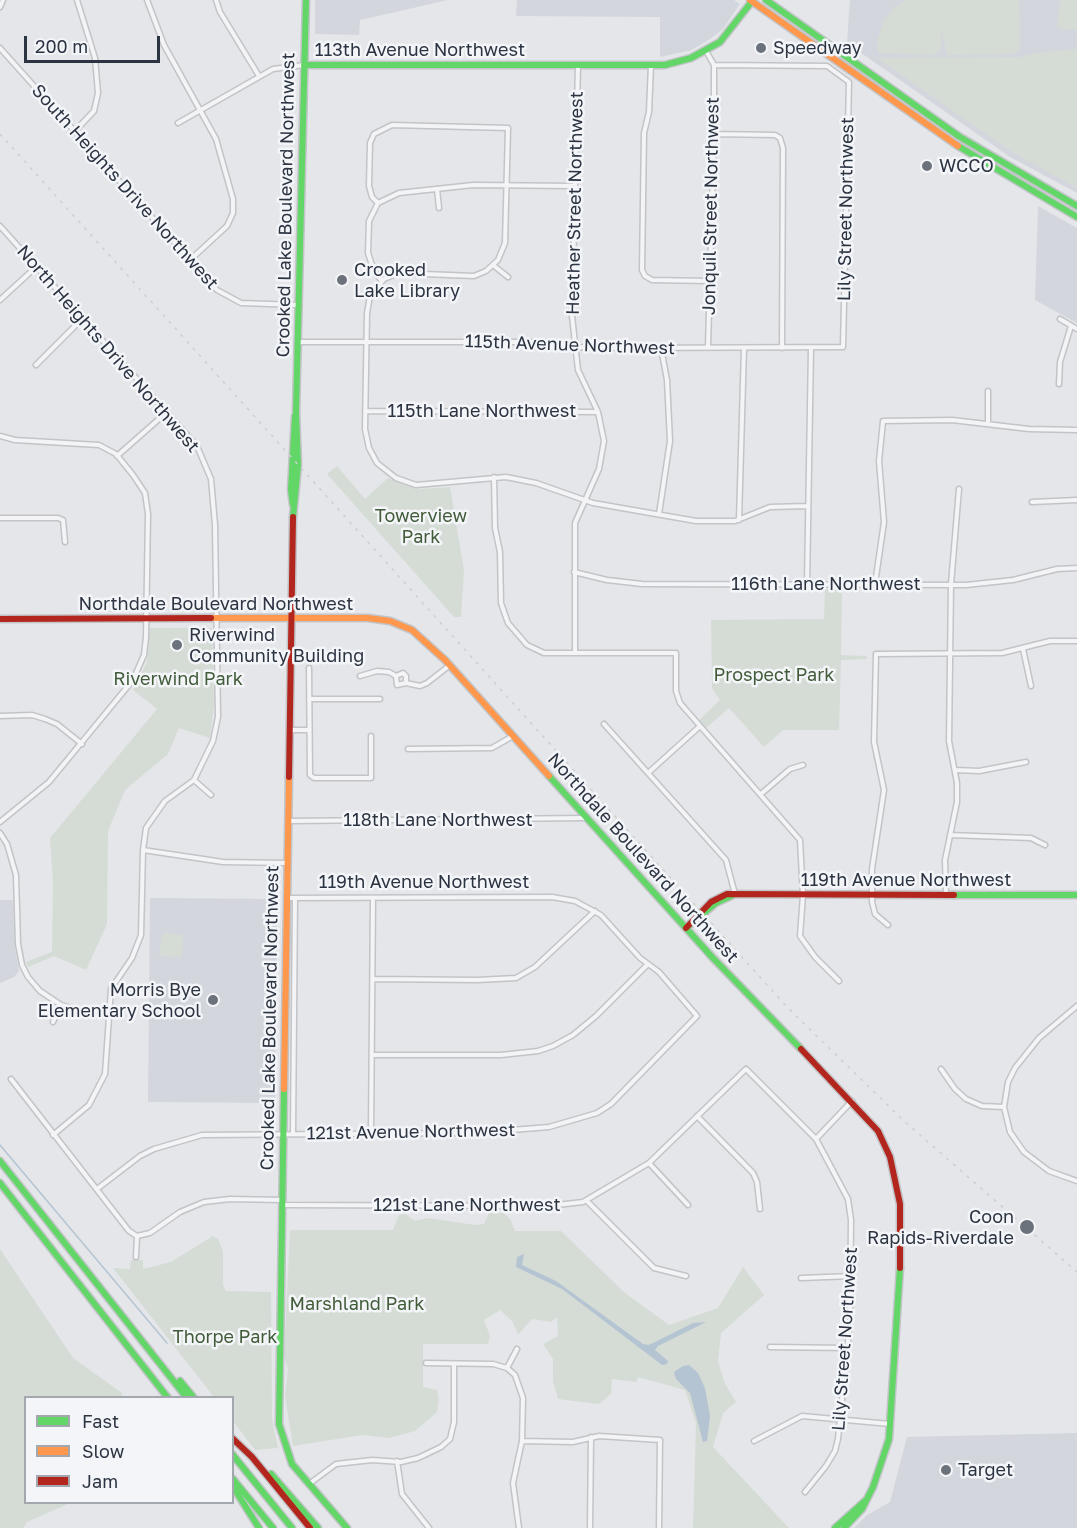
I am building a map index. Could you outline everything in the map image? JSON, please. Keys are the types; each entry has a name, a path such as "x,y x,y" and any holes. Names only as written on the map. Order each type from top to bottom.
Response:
{"main road":[{"name":"Crooked Lake Boulevard Northwest","path":"306,0 296,412 292,426 293,511 279,1424 292,1464 347,1528"},
{"name":"113th Avenue Northwest","path":"304,65 651,65 678,62 706,51 729,33 752,0"},
{"path":"752,0 945,138 1077,217"},
{"path":"766,0 960,137 1077,206"},
{"name":"Northdale Boulevard Northwest","path":"0,619 364,618 390,621 420,636 450,665 686,928 878,1131 890,1157 900,1204 900,1275 891,1424 883,1464 866,1500"},
{"name":"119th Avenue Northwest","path":"686,928 716,903 735,895 1077,895"},
{"path":"0,1161 185,1396"},
{"path":"0,1183 166,1396"},
{"path":"152,1352 192,1396"},
{"path":"234,1440 267,1469 318,1528"},
{"path":"234,1456 292,1528"},
{"path":"252,1457 310,1528"},
{"path":"234,1480 273,1528"},
{"path":"234,1488 259,1528"},
{"path":"834,1528 866,1500"},
{"path":"844,1528 862,1509 866,1500"}],"street":[{"path":"0,7 3,0"},
{"path":"75,131 94,111 98,93 95,58 77,0"},
{"path":"147,0 164,45 201,110 221,153 234,206 227,226 190,260"},
{"path":"216,0 220,12 259,76"},
{"name":"South Heights Drive Northwest","path":"0,48 217,290 234,301 249,304 298,304"},
{"path":"706,51 714,65"},
{"name":"113th Avenue Northwest","path":"178,123 259,76 278,68 304,65"},
{"name":"Heather Street Northwest","path":"575,653 573,572 575,523 583,500 599,469 603,450 603,428 598,412 578,370 572,304 578,65"},
{"path":"651,65 649,112 644,133 641,263 645,276 652,280 710,281"},
{"name":"Lily Street Northwest","path":"714,65 827,66 841,74 849,85 843,347"},
{"name":"Jonquil Street Northwest","path":"708,347 714,65"},
{"path":"378,203 369,188 370,143 374,134 381,129 392,125 508,128 505,243 501,256 494,265 474,276 405,272 382,281 369,300 365,434 377,463 393,476 404,482 425,486 494,477 536,483 583,500 696,521 739,520 770,507 808,506"},
{"path":"714,134 754,133 776,135 780,138 783,148 782,348"},
{"path":"382,281 374,271 368,253 369,221 378,203 399,193 437,189 507,185 574,186"},
{"path":"437,189 439,208"},
{"name":"North Heights Drive Northwest","path":"0,226 196,446 211,479 215,525 217,724 210,752 194,780"},
{"path":"494,265 508,277"},
{"path":"0,300 36,267"},
{"path":"36,365 83,318"},
{"path":"1059,319 1077,329"},
{"path":"1059,384 1060,362 1071,326"},
{"name":"115th Avenue Northwest","path":"297,342 549,342 577,347 661,348 843,347"},
{"path":"659,514 670,441 668,389 661,348"},
{"path":"739,520 744,348"},
{"path":"807,585 811,348"},
{"path":"988,391 988,423"},
{"name":"115th Lane Northwest","path":"365,411 598,412"},
{"path":"117,456 167,412"},
{"path":"875,584 884,522 879,461 882,421 988,423 1029,429 1077,430"},
{"path":"0,436 15,441 99,445 117,456 145,493 148,514 147,619 144,655 133,680 49,782 0,822"},
{"path":"494,477 494,523 500,552 501,603 508,623 530,646 544,653 676,653 678,698 699,727 801,840 803,895 799,927 802,941 839,981"},
{"path":"946,895 945,860 957,802 950,741 950,653 951,584 959,489"},
{"path":"1032,502 1077,500"},
{"path":"0,518 58,518 63,520 65,542"},
{"name":"116th Lane Northwest","path":"573,572 607,580 642,584 951,584 1013,580 1057,569 1077,568"},
{"path":"888,926 875,914 872,895 872,869 884,790 874,742 876,654 1002,653 1050,641 1077,641"},
{"path":"1023,649 1031,686"},
{"path":"396,676 397,684 420,686 450,665"},
{"path":"309,668 310,775 314,778 371,778 371,736"},
{"path":"360,676 376,671 389,672 396,676 405,675 406,683"},
{"path":"309,699 380,699"},
{"path":"0,716 45,718 57,724 82,744"},
{"path":"604,724 726,860 735,895"},
{"path":"648,772 699,727"},
{"path":"290,730 309,730"},
{"path":"408,749 492,748 513,736"},
{"path":"955,770 980,771 1026,762"},
{"path":"761,794 790,769 803,765"},
{"path":"54,1135 89,1105 102,1083 107,1062 111,989 132,958 141,935 142,850 146,828 165,801 194,780 211,795"},
{"name":"118th Lane Northwest","path":"288,821 588,818"},
{"path":"0,833 7,844 16,875 18,944 22,965 37,988 61,1005 79,1010 108,1011"},
{"path":"950,835 1031,838 1045,845"},
{"path":"142,850 223,862 287,863"},
{"name":"119th Avenue Northwest","path":"287,898 552,897 574,901 595,911"},
{"path":"293,1133 295,898"},
{"path":"371,1132 373,898"},
{"path":"372,1055 501,1055 538,1051 573,1035 596,1016 648,964 595,911 535,967 516,978 373,980"},
{"name":"121st Avenue Northwest","path":"97,1189 140,1156 166,1144 210,1135 518,1131 549,1127 597,1113 612,1104 698,1016 659,972 648,964"},
{"path":"53,1022 61,1005"},
{"path":"1077,1006 1040,1038 1015,1068 1008,1082 1004,1107 1010,1132 1024,1152 1048,1171 1077,1181"},
{"name":"Lily Street Northwest","path":"746,1069 816,1139 848,1199 853,1243 852,1276 840,1419 835,1451 805,1492"},
{"name":"121st Lane Northwest","path":"136,1236 150,1233 180,1212 204,1202 230,1199 283,1203 548,1206 577,1204 587,1201 649,1163 746,1069"},
{"path":"941,1069 955,1089 966,1099 982,1106 1004,1107"},
{"path":"11,1079 129,1231 136,1236 136,1257"},
{"path":"816,1139 852,1101"},
{"path":"697,1116 753,1173 757,1182 760,1209"},
{"path":"649,1163 687,1205"},
{"path":"587,1201 654,1269 686,1276"},
{"path":"801,1278 852,1276"},
{"path":"770,1347 847,1348"},
{"path":"507,1368 517,1349"},
{"path":"426,1363 492,1364 507,1368 519,1383 523,1398 522,1441 513,1483 519,1528"},
{"path":"309,1485 336,1464 372,1460 397,1461 431,1453 450,1439 454,1422 454,1363"},
{"path":"754,1441 802,1416 891,1424"},
{"path":"522,1441 573,1442 591,1437 660,1440 659,1528"},
{"path":"590,1528 591,1437"},
{"path":"397,1461 402,1494 429,1528"}],"shaded area":[{"path":"315,0 448,0 360,20 359,35 315,34"},
{"path":"517,0 734,0 740,4 723,29 710,39 692,50 660,57 660,17 516,16"},
{"path":"850,0 1077,0 1077,193 1010,157 847,43"},
{"path":"1038,206 1077,228 1077,323 1035,300"},
{"name":"Morris Bye Elementary School","path":"150,898 277,899 275,1103 148,1102"},
{"path":"0,900 13,900 15,949 19,971 14,977 0,983"},
{"path":"1077,1433 1077,1528 854,1528 867,1515 890,1502 907,1437"}],"green space":[{"path":"905,0 1019,0 1020,49 1013,54 947,55 941,27 941,49 935,55 878,53 877,41 885,19"},
{"path":"1060,0 1077,0 1077,30 1057,28"},
{"path":"1077,49 1077,188 1012,152 877,58 1021,57 1034,53"},
{"name":"Towerview Park","path":"337,466 365,499 388,478 419,489 450,487 464,571 461,617 454,617 327,474"},
{"name":"Prospect Park","path":"825,589 842,589 841,655 866,656 867,659 841,660 839,730 783,730 764,747 729,708 706,728 699,720 720,700 712,688 711,620 824,619"},
{"name":"Riverwind Park","path":"150,628 212,628 214,705 210,738 179,728 168,754 125,790 108,831 107,924 86,970 54,956 28,967 26,962 52,952 53,882 50,838 157,709 133,690 147,662"},
{"path":"163,933 183,935 182,957 159,956"},
{"name":"Marshland Park","path":"489,1213 504,1213 510,1219 515,1231 561,1231 625,1293 669,1325 718,1308 743,1267 764,1295 721,1333 718,1361 725,1384 736,1402 723,1413 713,1447 789,1528 693,1528 696,1423 685,1390 638,1377 636,1382 612,1379 611,1394 599,1404 558,1399 553,1381 553,1359 543,1344 558,1336 557,1317 551,1322 532,1319 518,1335 513,1322 500,1310 484,1320 490,1336 488,1344 423,1344 423,1387 437,1390 439,1399 437,1412 415,1431 389,1438 362,1435 293,1446 285,1396 288,1369 284,1356 290,1230 393,1230 399,1215 405,1214 415,1221 427,1218 475,1225 484,1224"},
{"name":"Thorpe Park","path":"213,1236 218,1239 223,1251 223,1285 226,1291 271,1292 272,1419 278,1448 255,1450 234,1422 234,1396 213,1396 113,1268 130,1269 131,1260 143,1260 143,1269 171,1262"},
{"path":"0,1249 73,1358 122,1393 122,1396 24,1396 24,1504 68,1504 27,1522 23,1528 0,1528"}],"water":[{"path":"524,1254 522,1265 556,1281 643,1344 649,1345 693,1323 706,1322 658,1346 655,1350 668,1361 667,1364 662,1365 562,1289 516,1267 517,1257"},
{"path":"689,1365 698,1373 705,1388 710,1416 707,1441 703,1442 690,1393 676,1379 674,1372"}],"waterway":[{"path":"0,1145 167,1343"}],"railway":[{"path":"0,134 787,1007 904,1121 1077,1272"}],"traffic: fast":[{"path":"293,517 298,465 296,412 306,0"},
{"path":"304,65 665,65 691,58 720,42 753,0"},
{"path":"766,0 960,137 1077,206"},
{"path":"958,146 1077,217"},
{"path":"293,505 291,490 295,416"},
{"path":"549,776 712,957 801,1049"},
{"path":"687,927 716,903 733,895"},
{"path":"954,895 1077,895"},
{"path":"284,1089 279,1424 292,1464 347,1528"},
{"path":"0,1161 185,1396"},
{"path":"0,1183 166,1396"},
{"path":"844,1528 862,1509 873,1487 889,1439 900,1268"},
{"path":"180,1381 192,1396"},
{"path":"234,1456 292,1528"},
{"path":"271,1474 318,1528"},
{"path":"234,1480 273,1528"},
{"path":"234,1488 259,1528"},
{"path":"835,1528 865,1501"}],"traffic: slow":[{"path":"750,0 958,146"},
{"path":"211,618 368,618 390,621 412,630 445,660 549,776"},
{"path":"284,1089 289,777"}],"traffic: jam":[{"path":"289,777 293,517"},
{"path":"0,619 211,618"},
{"path":"686,928 711,902 727,894 954,895"},
{"path":"801,1049 878,1131 890,1157 900,1204 900,1268"},
{"path":"234,1440 252,1457 310,1528"}],"place":[{"name":"Speedway","path":"761,48"},
{"name":"WCCO","path":"927,166"},
{"name":"Crooked Lake Library","path":"342,280"},
{"name":"Riverwind Community Building","path":"177,645"},
{"name":"Morris Bye Elementary School","path":"213,1000"},
{"name":"Coon Rapids-Riverdale","path":"1027,1227"},
{"name":"Target","path":"946,1470"}]}
